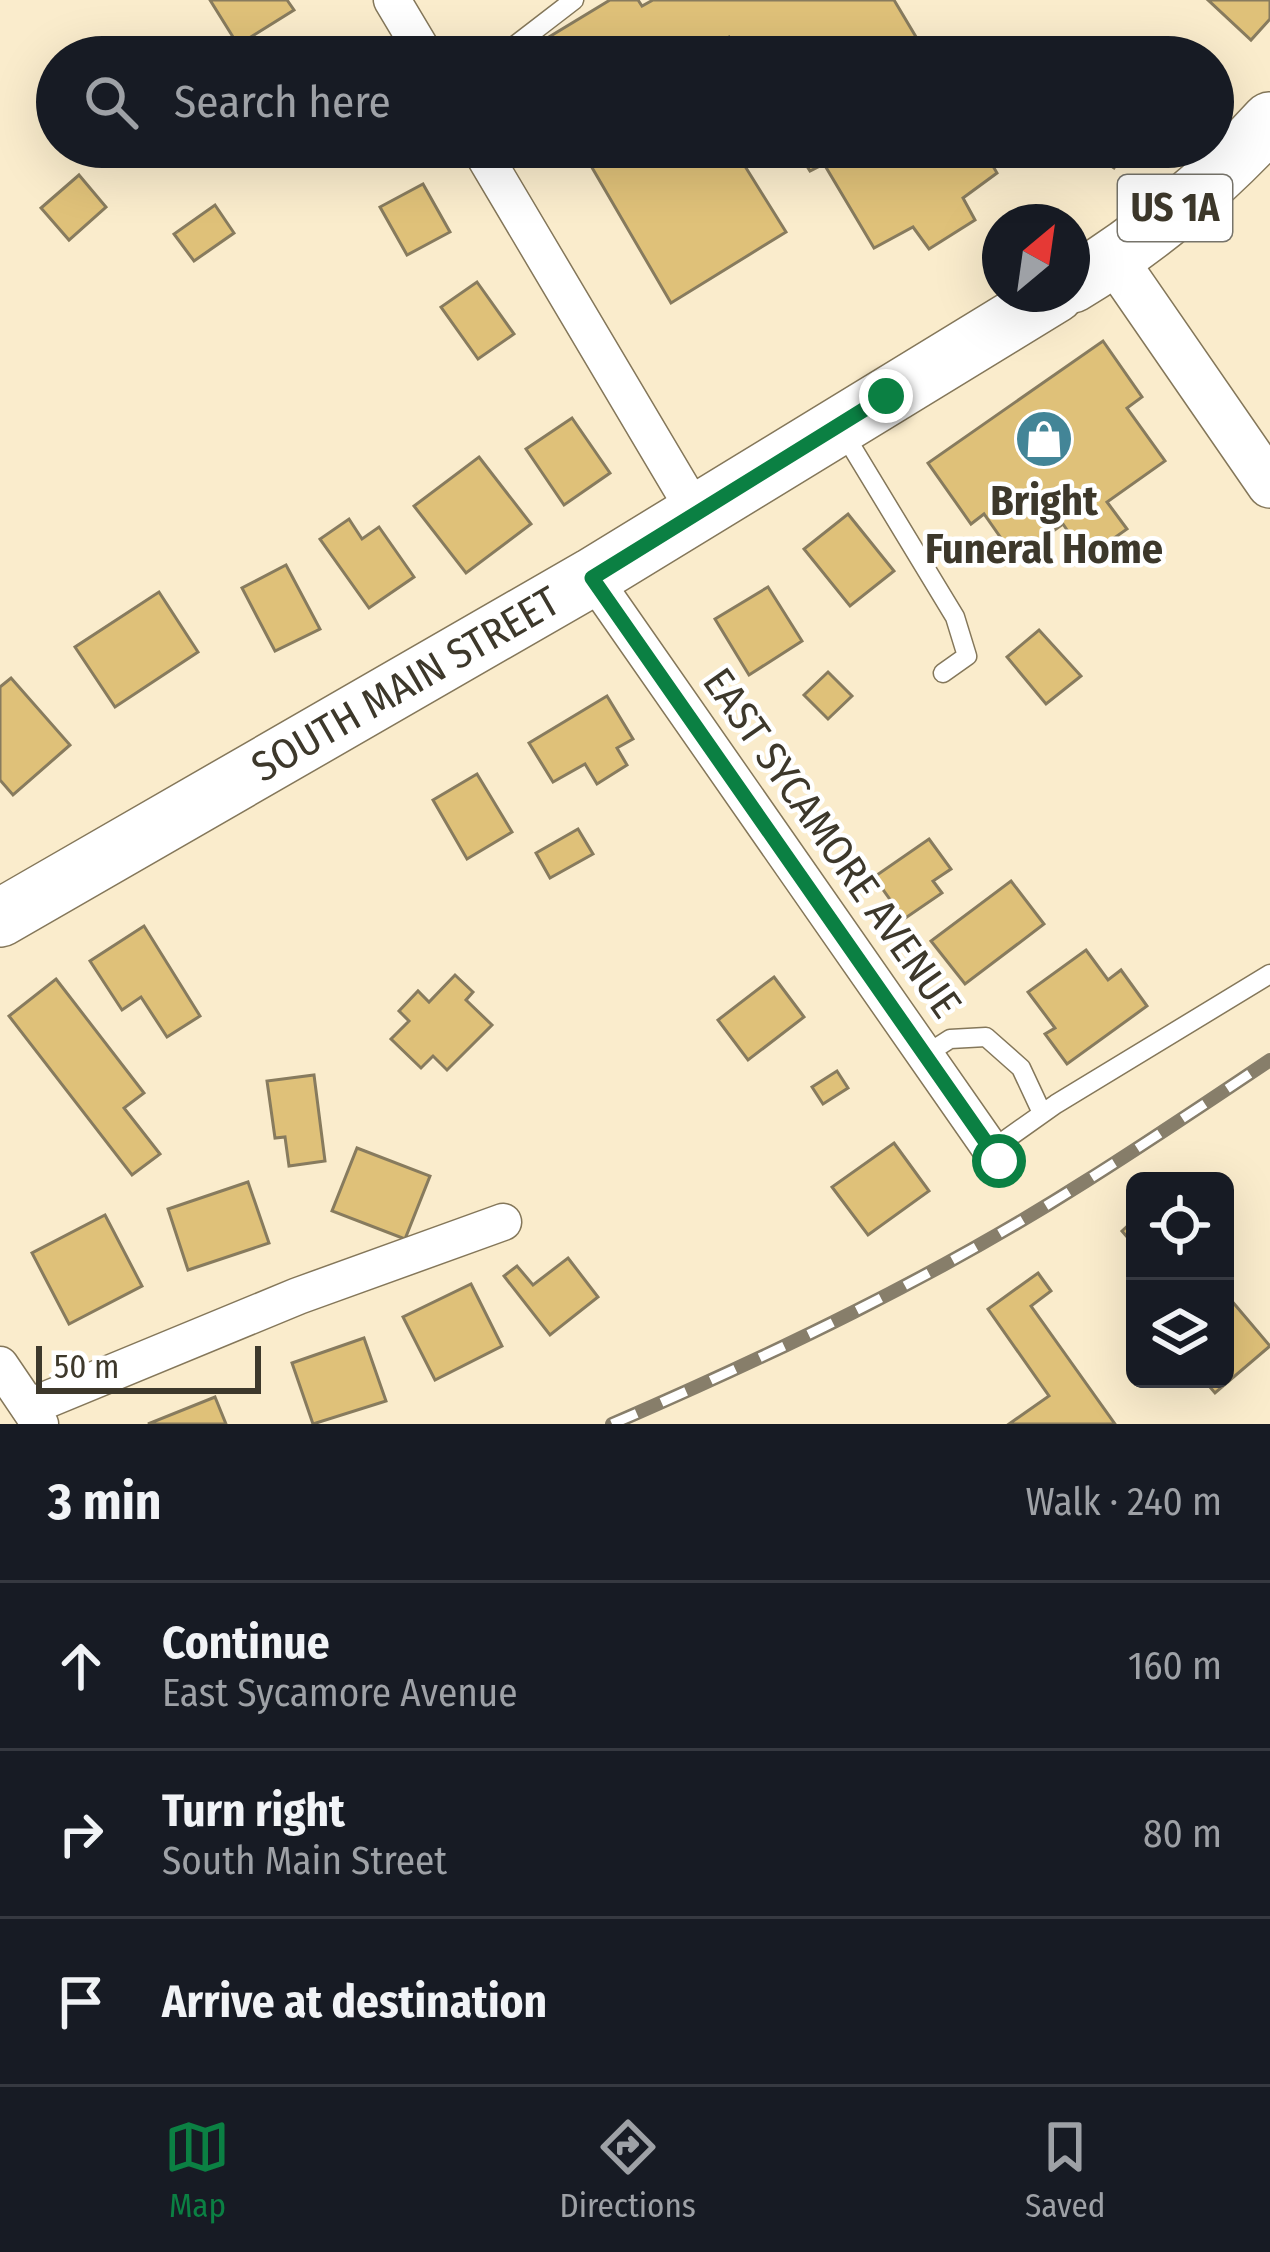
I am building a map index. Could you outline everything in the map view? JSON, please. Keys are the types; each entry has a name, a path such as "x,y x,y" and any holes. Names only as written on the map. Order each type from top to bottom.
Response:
{"main road":[{"name":"US 1A","path":"1234,159 1270,122"},
{"name":"US 1A","path":"1093,271 1222,168"},
{"name":"SOUTH MAIN STREET","path":"0,918 592,578 1025,312"}],"street":[{"path":"392,0 413,36"},
{"path":"491,168 695,511"},
{"path":"1093,271 1270,485"},
{"name":"EAST SYCAMORE AVENUE","path":"592,578 995,1155"},
{"path":"0,1365 35,1415 298,1296 503,1222"}],"lane":[{"path":"527,36 574,0"},
{"path":"837,425 861,457 955,617 967,656 943,673"},
{"path":"995,1155 1042,1113 1270,974"},
{"path":"925,1055 950,1039 986,1037 1021,1068 1042,1113"}],"building":[{"path":"210,0 287,0 294,10 252,36 232,36"},
{"path":"610,0 638,0 642,6 653,0 894,0 915,36 551,36"},
{"path":"1208,0 1270,0 1270,19 1251,40"},
{"path":"592,168 746,168 786,232 671,303"},
{"path":"826,168 994,168 997,173 963,198 975,220 929,249 913,227 874,248"},
{"path":"79,175 106,207 69,240 41,208"},
{"path":"423,184 450,232 407,255 380,207"},
{"path":"215,205 234,233 194,261 174,234"},
{"path":"477,282 514,334 478,359 441,307"},
{"path":"1103,341 1142,397 1127,408 1165,461 1107,502 1127,529 1086,558 1063,524 1015,558 984,514 971,524 928,463"},
{"path":"572,418 610,473 564,505 526,449"},
{"path":"479,457 531,524 466,573 414,506"},
{"path":"848,514 894,571 850,606 804,549"},
{"path":"349,519 362,539 379,527 414,577 369,608 320,539"},
{"path":"286,565 320,629 275,651 242,588"},
{"path":"768,587 802,641 749,675 715,619"},
{"path":"159,592 198,652 115,707 75,647"},
{"path":"1039,630 1081,676 1046,704 1007,657"},
{"path":"828,672 852,696 828,719 804,695"},
{"path":"11,678 70,745 13,795 0,780 0,687"},
{"path":"607,696 633,739 617,748 627,765 597,784 585,764 553,782 529,743"},
{"path":"477,774 512,832 467,859 433,800"},
{"path":"578,829 593,854 550,878 536,853"},
{"path":"929,839 951,869 933,881 942,893 904,919 874,877"},
{"path":"1011,881 1044,924 965,984 931,941"},
{"path":"144,926 200,1016 167,1037 141,997 122,1010 90,961"},
{"path":"1086,950 1108,980 1121,970 1147,1006 1067,1064 1045,1034 1055,1028 1028,992"},
{"path":"455,975 473,992 466,1000 492,1025 447,1070 433,1056 421,1068 391,1039 409,1021 399,1011 418,991 429,1002"},
{"path":"774,977 804,1017 748,1060 718,1020"},
{"path":"56,979 144,1093 124,1108 160,1154 132,1175 9,1016"},
{"path":"837,1071 848,1088 823,1104 812,1087"},
{"path":"314,1075 325,1161 289,1166 285,1137 275,1138 267,1081"},
{"path":"894,1143 929,1191 868,1235 832,1187"},
{"path":"357,1148 430,1176 405,1239 332,1211"},
{"path":"248,1182 269,1243 188,1270 168,1209"},
{"path":"105,1215 142,1286 69,1324 32,1253"},
{"path":"568,1258 598,1297 550,1335 504,1276 517,1266 533,1285"},
{"path":"1038,1273 1051,1291 1031,1306 1115,1424 1009,1424 1049,1396 988,1309"},
{"path":"471,1284 502,1346 435,1380 403,1317"},
{"path":"1234,1304 1270,1346 1234,1377"},
{"path":"364,1338 386,1401 313,1424 292,1363"},
{"path":"215,1397 226,1424 148,1424"}],"railway":[{"path":"612,1424 794,1341 972,1249 1270,1060"}],"place":[{"name":"Bright Funeral Home","path":"1044,439"}],"route":[{"path":"886,396 592,578 999,1161"}]}
